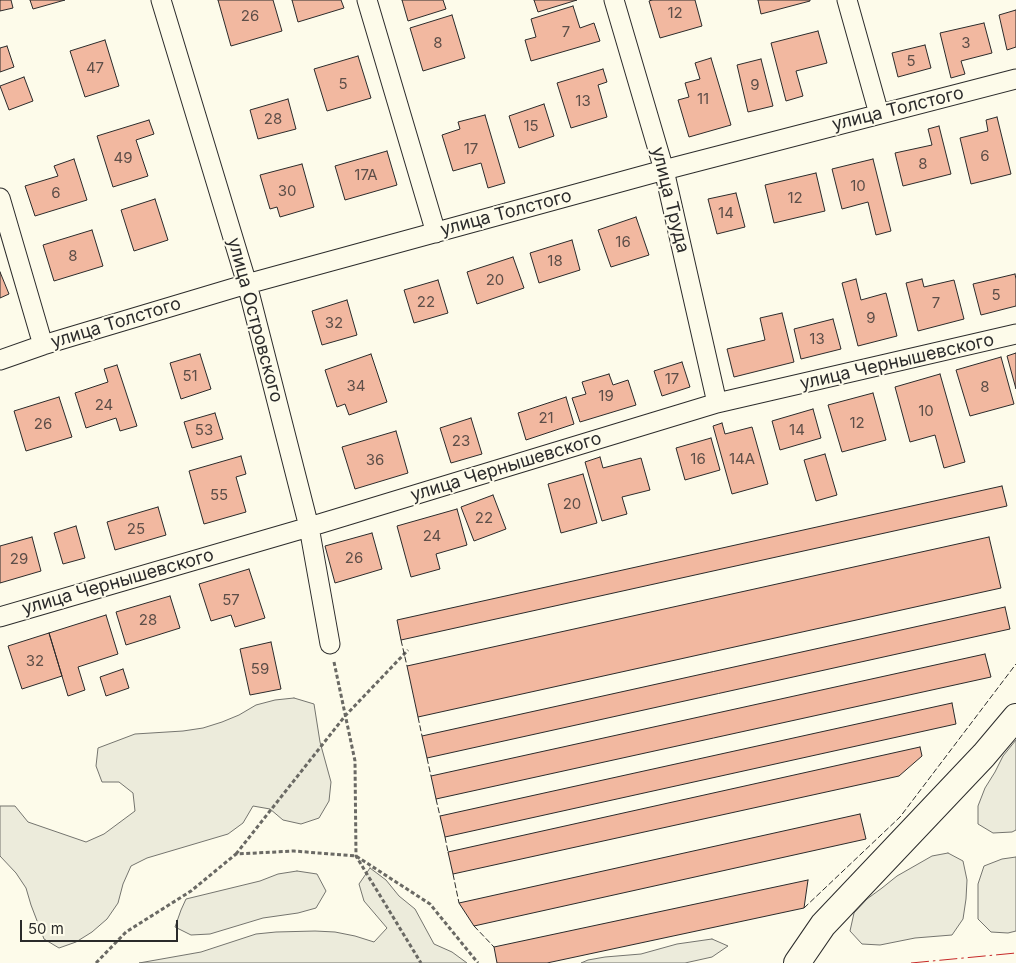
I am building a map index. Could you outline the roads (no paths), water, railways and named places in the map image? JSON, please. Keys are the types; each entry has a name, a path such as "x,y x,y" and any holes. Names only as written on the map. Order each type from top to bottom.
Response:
{"street":[{"name":"улица Островского","path":"161,0 247,284 309,527 330,644"},
{"path":"367,0 436,233"},
{"name":"улица Труда","path":"614,0 664,170 717,403"},
{"path":"847,0 879,114"},
{"name":"улица Толстого","path":"0,360 43,345 247,284 664,170 1016,79"},
{"path":"0,198 43,345"},
{"name":"улица Чернышевского","path":"0,617 309,527 717,403 1016,334"},
{"path":"796,963 823,925 984,755 1016,717"}]}
